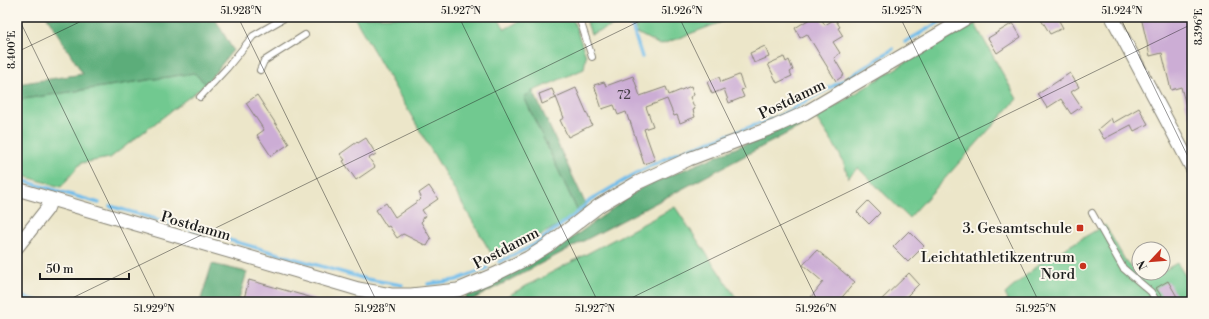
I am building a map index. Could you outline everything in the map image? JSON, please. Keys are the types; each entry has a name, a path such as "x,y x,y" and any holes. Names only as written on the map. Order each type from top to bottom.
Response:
{"street":[{"name":"Postdamm","path":"17,189 358,289 391,295 458,296 496,274 528,258 547,246 600,205 637,183 689,158 776,126 805,113 968,17"},
{"path":"1112,17 1192,168"},
{"path":"17,247 47,210 51,200"}],"lane":[{"path":"200,97 227,68 253,36 286,17"},
{"path":"579,17 592,58"},
{"path":"260,70 264,61 305,35"},
{"path":"1092,213 1123,268 1151,292 1157,302"}],"green space":[{"path":"47,17 214,17 233,50 206,84 194,73 17,100 17,84 83,74"},
{"path":"354,17 497,17 505,29 527,17 572,17 586,56 584,69 533,91 524,97 579,214 495,260"},
{"path":"585,17 625,17 627,21 591,34"},
{"path":"632,17 735,17 660,45 637,33"},
{"path":"975,24 1017,99 909,218 858,168 848,178 839,154 816,118 911,59"},
{"path":"194,73 206,84 110,158 81,163 61,187 17,174 17,100"},
{"path":"533,91 587,207 579,214 524,97"},
{"path":"802,120 807,123 468,302 465,302 467,292 553,252 641,188"},
{"path":"675,207 739,302 496,302"},
{"name":"Leichtathletikzentrum Nord","path":"1105,225 1126,262 1131,266 1131,281 1171,281 1171,266 1177,263 1192,286 1192,302 1005,302 1008,300 1005,294 1040,263"},
{"path":"212,264 247,272 238,302 200,302"}],"building":[{"path":"813,17 820,17 825,25 835,19 840,27 838,28 843,36 833,42 840,53 834,58 844,75 836,81 807,34 800,38 795,28"},
{"path":"1040,17 1057,17 1063,28 1050,34"},
{"path":"1141,17 1192,17 1192,117 1189,117 1181,87 1171,90 1162,53 1150,56"},
{"path":"1013,23 1021,37 997,53 988,38"},
{"path":"765,46 769,57 754,63 750,53"},
{"path":"784,57 786,62 789,60 793,70 790,72 792,76 777,83 768,64"},
{"path":"1070,73 1079,87 1071,92 1081,107 1071,114 1061,99 1047,108 1038,94"},
{"path":"739,75 744,89 741,90 744,97 729,103 724,89 712,94 707,82 719,77 721,82"},
{"path":"633,76 640,96 666,87 669,95 691,86 694,95 690,97 695,109 693,110 695,117 680,123 677,115 674,116 667,99 646,107 653,126 644,129 655,160 644,164 626,112 618,115 614,105 602,109 594,85 604,82 606,86"},
{"path":"576,88 592,125 568,137 560,120 564,118 556,97"},
{"path":"552,89 556,98 542,104 539,94"},
{"path":"257,95 289,144 271,156 257,135 264,130 246,103"},
{"path":"1139,108 1148,124 1134,131 1131,125 1104,139 1098,129 1111,118 1113,123"},
{"path":"366,138 376,154 369,158 375,167 356,180 340,154 357,142 358,143"},
{"path":"429,186 438,199 422,210 426,216 422,218 423,220 421,222 431,239 427,246 403,234 397,238 389,226 387,227 376,210 386,203 395,217 421,199 419,193"},
{"path":"868,201 880,213 869,224 857,212"},
{"path":"909,231 924,246 908,262 893,247"},
{"path":"817,250 855,282 838,302 817,302 811,297 823,282 803,265"},
{"path":"909,273 919,284 901,302 879,302"},
{"path":"249,280 316,299 316,302 243,302"},
{"path":"1168,281 1180,302 1165,302 1156,288"}],"waterway":[{"path":"629,17 642,57"},
{"path":"905,42 948,17"},
{"path":"499,262 534,245 577,213 589,201 640,171 675,154 778,117 856,73 893,49"},
{"path":"17,179 99,203"},
{"path":"110,206 366,279 402,285"},
{"path":"428,284 456,280 487,268"},
{"path":"17,295 41,302"}],"place":[{"name":"3. Gesamtschule","path":"1080,228"},
{"name":"Leichtathletikzentrum Nord","path":"1083,266"}]}
